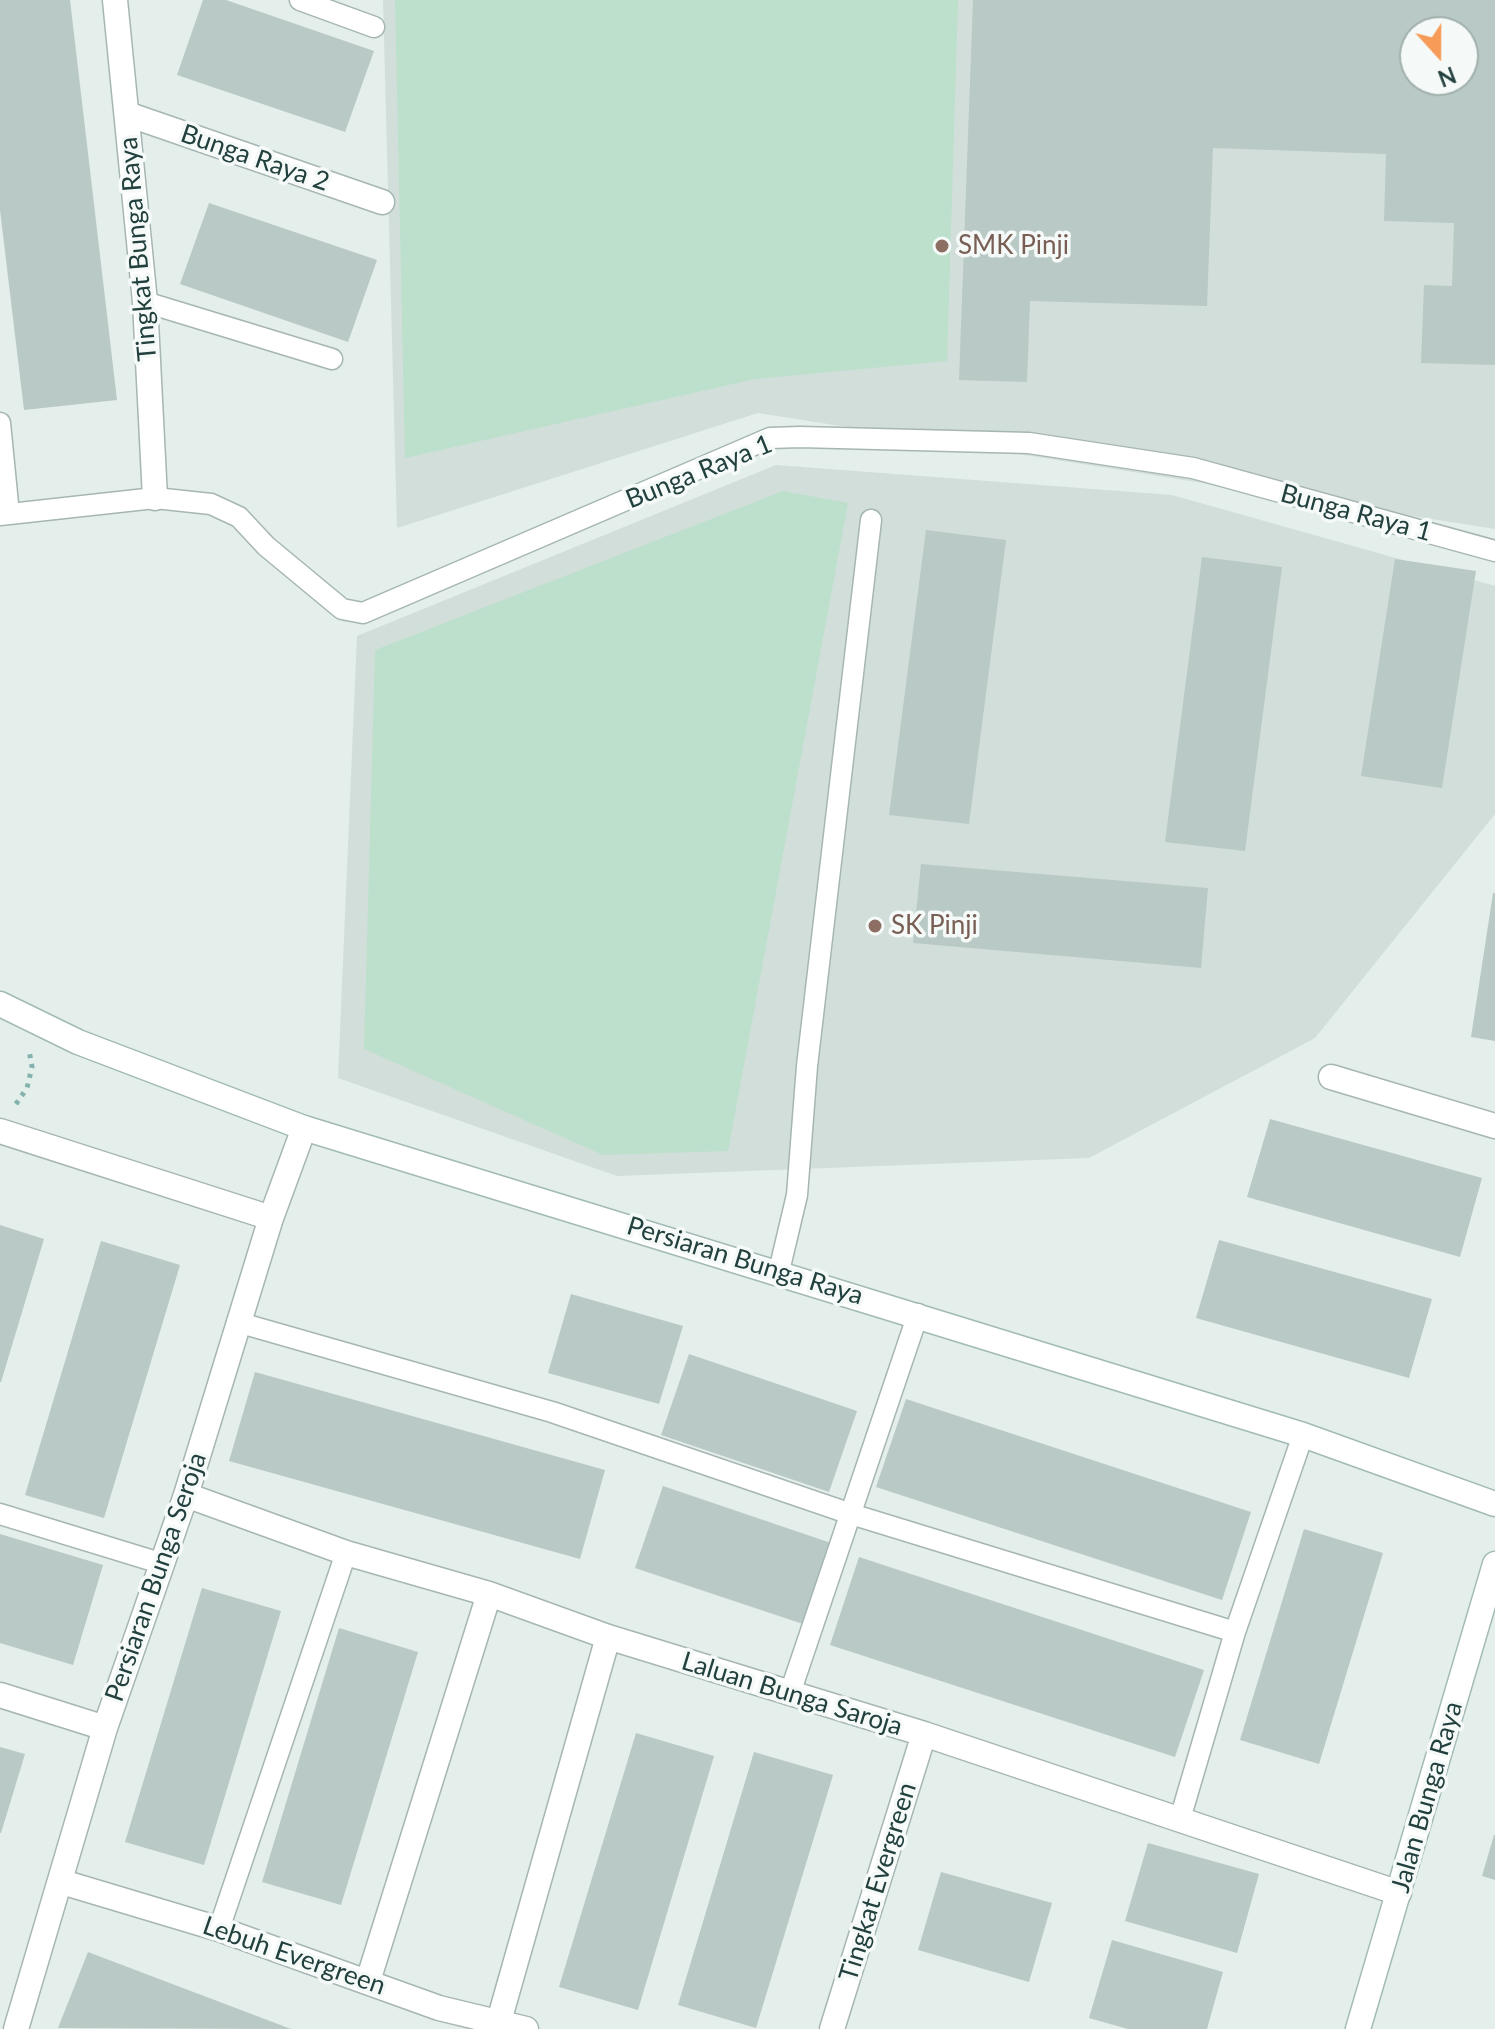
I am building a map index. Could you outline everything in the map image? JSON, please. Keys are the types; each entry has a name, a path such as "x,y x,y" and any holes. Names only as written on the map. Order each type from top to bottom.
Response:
{"street":[{"name":"Tingkat Bunga Raya","path":"115,0 145,302 155,498"},
{"name":"Bunga Raya 2","path":"127,114 382,202"},
{"name":"Persiaran Bunga Raya","path":"7,1008 78,1042 304,1128 779,1271 1303,1435 1495,1504"},
{"path":"1331,1077 1495,1126"},
{"name":"Persiaran Bunga Seroja","path":"16,2029 62,1882 105,1728 186,1495 237,1322 304,1128"},
{"path":"0,1131 271,1218"},
{"name":"Laluan Bunga Saroja","path":"186,1495 346,1553 489,1594 608,1637 924,1734 1399,1893"},
{"name":"Jalan Bunga Raya","path":"1358,2029 1495,1564"},
{"path":"368,1981 489,1594"},
{"path":"499,2021 608,1637"},
{"path":"0,1695 105,1728"},
{"name":"Tingkat Evergreen","path":"832,2029 924,1734"},
{"name":"Lebuh Evergreen","path":"62,1882 219,1929 368,1981 436,2018 499,2021 526,2029"}],"lane":[{"path":"300,0 374,27"},
{"path":"145,302 332,359"},
{"path":"0,423 5,515"},
{"name":"Bunga Raya 1","path":"5,515 155,498 211,504 239,517 266,546 342,609 363,613 770,438 1029,443 1193,468 1495,551"},
{"path":"779,1271 797,1195 807,1066 871,520"},
{"path":"790,1693 918,1314"},
{"path":"237,1322 552,1412 851,1514 1235,1632"},
{"path":"1180,1819 1235,1632 1303,1435"},
{"path":"0,1514 160,1563"},
{"path":"219,1929 346,1553"}],"path":[{"path":"7,1008 27,1041 32,1067 27,1088 12,1109"}],"shaded area":[{"name":"SMK Pinji","path":"383,0 1495,0 1495,529 758,413 397,528"},
{"name":"SK Pinji","path":"776,465 1172,495 1495,586 1495,814 1315,1038 1089,1158 617,1176 338,1078 357,636"}],"green space":[{"path":"395,0 958,0 947,361 755,379 405,458"},
{"path":"783,491 848,503 728,1151 603,1155 364,1049 375,650"}],"building":[{"path":"0,0 70,0 117,400 24,410 0,210"},
{"path":"203,0 226,0 374,51 345,132 177,75"},
{"path":"973,0 1495,0 1495,365 1421,363 1424,285 1452,286 1454,223 1384,221 1386,154 1213,148 1207,306 1030,301 1027,382 959,380"},
{"path":"209,203 377,260 348,342 180,284"},
{"path":"926,530 1006,540 969,824 889,815"},
{"path":"1202,557 1282,567 1245,851 1165,842"},
{"path":"1395,559 1476,571 1442,788 1361,776"},
{"path":"921,864 1208,888 1201,968 913,943"},
{"path":"1495,893 1495,1041 1471,1037"},
{"path":"1270,1119 1482,1178 1460,1257 1247,1197"},
{"path":"0,1225 44,1239 1,1382 0,1382"},
{"path":"1219,1240 1432,1299 1409,1378 1196,1318"},
{"path":"101,1241 180,1265 104,1518 25,1495"},
{"path":"571,1294 683,1326 659,1404 548,1373"},
{"path":"689,1354 857,1411 829,1492 661,1435"},
{"path":"255,1372 605,1470 580,1559 229,1461"},
{"path":"906,1399 1251,1512 1222,1600 876,1487"},
{"path":"663,1486 831,1543 803,1624 635,1568"},
{"path":"1304,1529 1383,1553 1319,1764 1240,1740"},
{"path":"0,1534 103,1565 73,1665 0,1643"},
{"path":"859,1557 1204,1670 1175,1757 830,1645"},
{"path":"202,1588 281,1611 204,1865 125,1842"},
{"path":"339,1628 418,1652 341,1905 262,1882"},
{"path":"636,1733 714,1756 638,2010 559,1987"},
{"path":"0,1747 25,1754 1,1833 0,1833"},
{"path":"754,1752 833,1775 756,2028 678,2005"},
{"path":"1495,1835 1495,1880 1482,1876"},
{"path":"1148,1843 1259,1874 1237,1953 1125,1921"},
{"path":"941,1872 1052,1903 1029,1982 918,1950"},
{"path":"1112,1940 1223,1972 1207,2029 1128,2029 1089,2018"},
{"path":"88,1952 291,2029 58,2028"}],"place":[{"name":"SMK Pinji","path":"942,246"},
{"name":"SK Pinji","path":"875,926"}]}
